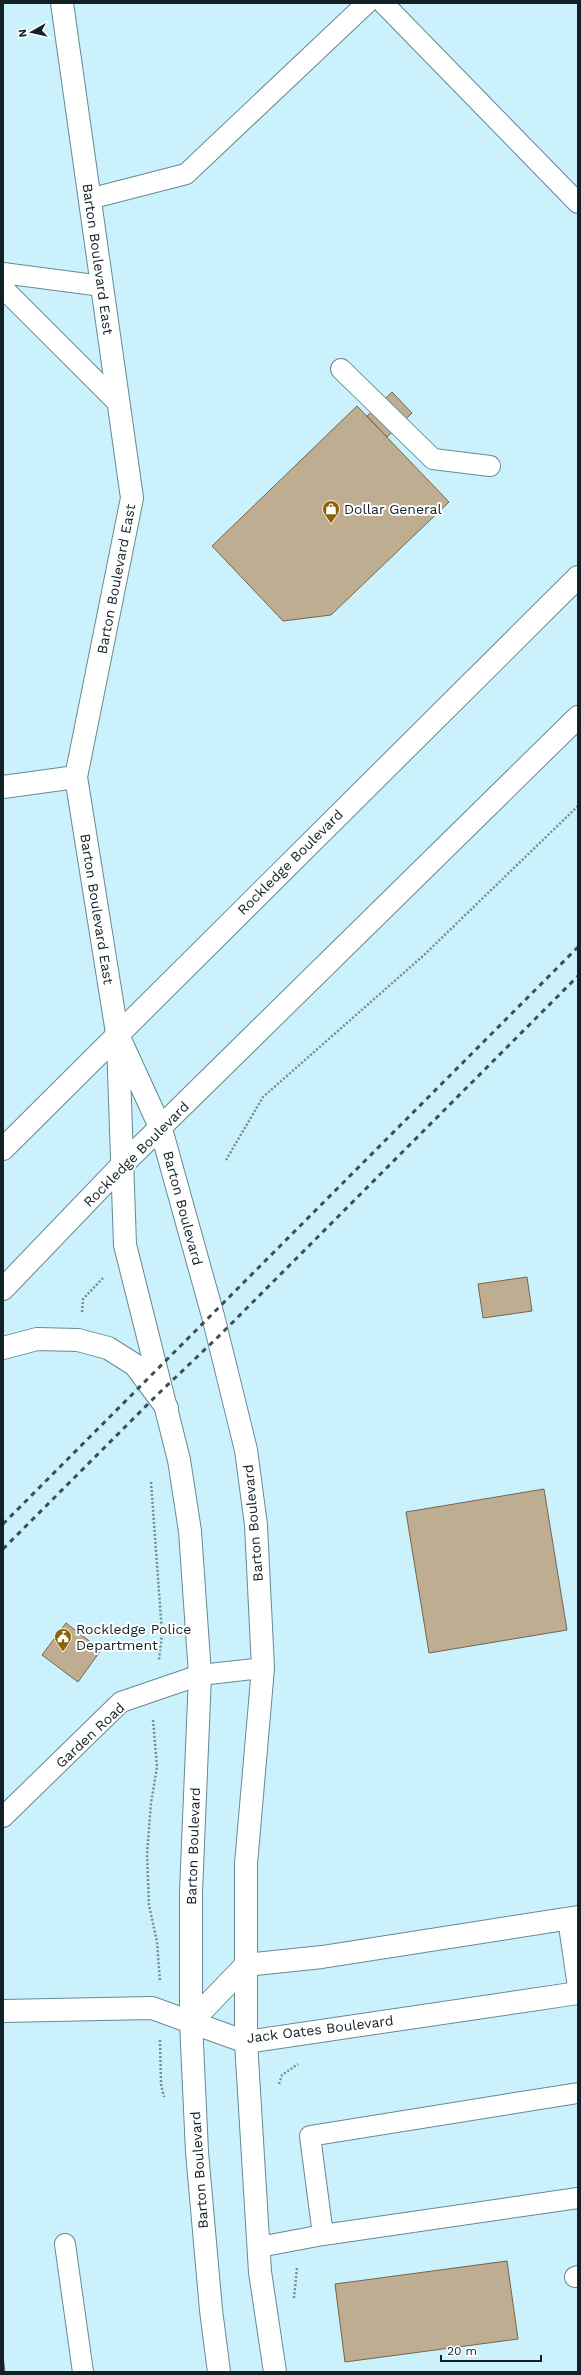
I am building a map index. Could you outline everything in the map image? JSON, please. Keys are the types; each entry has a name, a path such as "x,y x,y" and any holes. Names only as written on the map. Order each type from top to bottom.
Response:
{"main road":[{"name":"Barton Boulevard East","path":"62,3 132,498 76,777 117,1033"},
{"name":"Rockledge Boulevard","path":"3,1149 117,1033 578,577"},
{"name":"Rockledge Boulevard","path":"3,1289 122,1165 578,717"},
{"path":"3,788 76,777"},
{"name":"Barton Boulevard","path":"117,1033 161,1128 213,1316 246,1450 256,1525 263,1668 246,1864 246,2042 260,2272 275,2372"},
{"name":"Barton Boulevard","path":"117,1033 125,1245 150,1351 167,1408 179,1460 190,1531 200,1676 191,1892 191,2022 197,2152 211,2310 219,2372"},
{"path":"3,1348 37,1339 78,1340 108,1348 135,1365 167,1408"},
{"path":"191,2022 246,1965 322,1957 573,1918"},
{"name":"Jack Oates Boulevard","path":"3,2011 152,2008 246,2042 578,1994"}],"lane":[{"path":"89,199 186,174 367,3"},
{"path":"384,3 578,203"},
{"path":"3,273 102,286"},
{"path":"3,288 119,404"},
{"path":"341,370 433,459 490,466"},
{"name":"Garden Road","path":"3,1817 121,1702 200,1676 263,1668"},
{"path":"573,1918 578,1987"},
{"path":"323,2235 310,2136 578,2093"},
{"path":"259,2247 323,2235 578,2198"},
{"path":"65,2244 83,2372"}],"path":[{"path":"226,1160 263,1098 424,955 578,806"},
{"path":"82,1319 83,1299 108,1273"},
{"path":"151,1474 162,1633 152,1715 157,1768 151,1802 147,1854 149,1905 160,1964 161,2084 164,2099"}],"building":[{"path":"392,392 412,413 387,437 367,416"},
{"name":"Dollar General","path":"357,406 449,502 331,615 283,621 212,546"},
{"path":"527,1277 532,1311 483,1318 478,1284"},
{"path":"544,1489 567,1630 429,1653 406,1512"},
{"path":"66,1623 101,1650 78,1682 42,1655"},
{"path":"507,2261 518,2339 345,2362 335,2284"},
{"path":"3,2356 5,2372 3,2372"}],"railway":[{"path":"3,1524 578,947"},
{"path":"3,1549 157,1395 218,1337 578,976"}],"place":[{"name":"Dollar General","path":"331,524"},
{"name":"Rockledge Police Department","path":"63,1652"}]}
